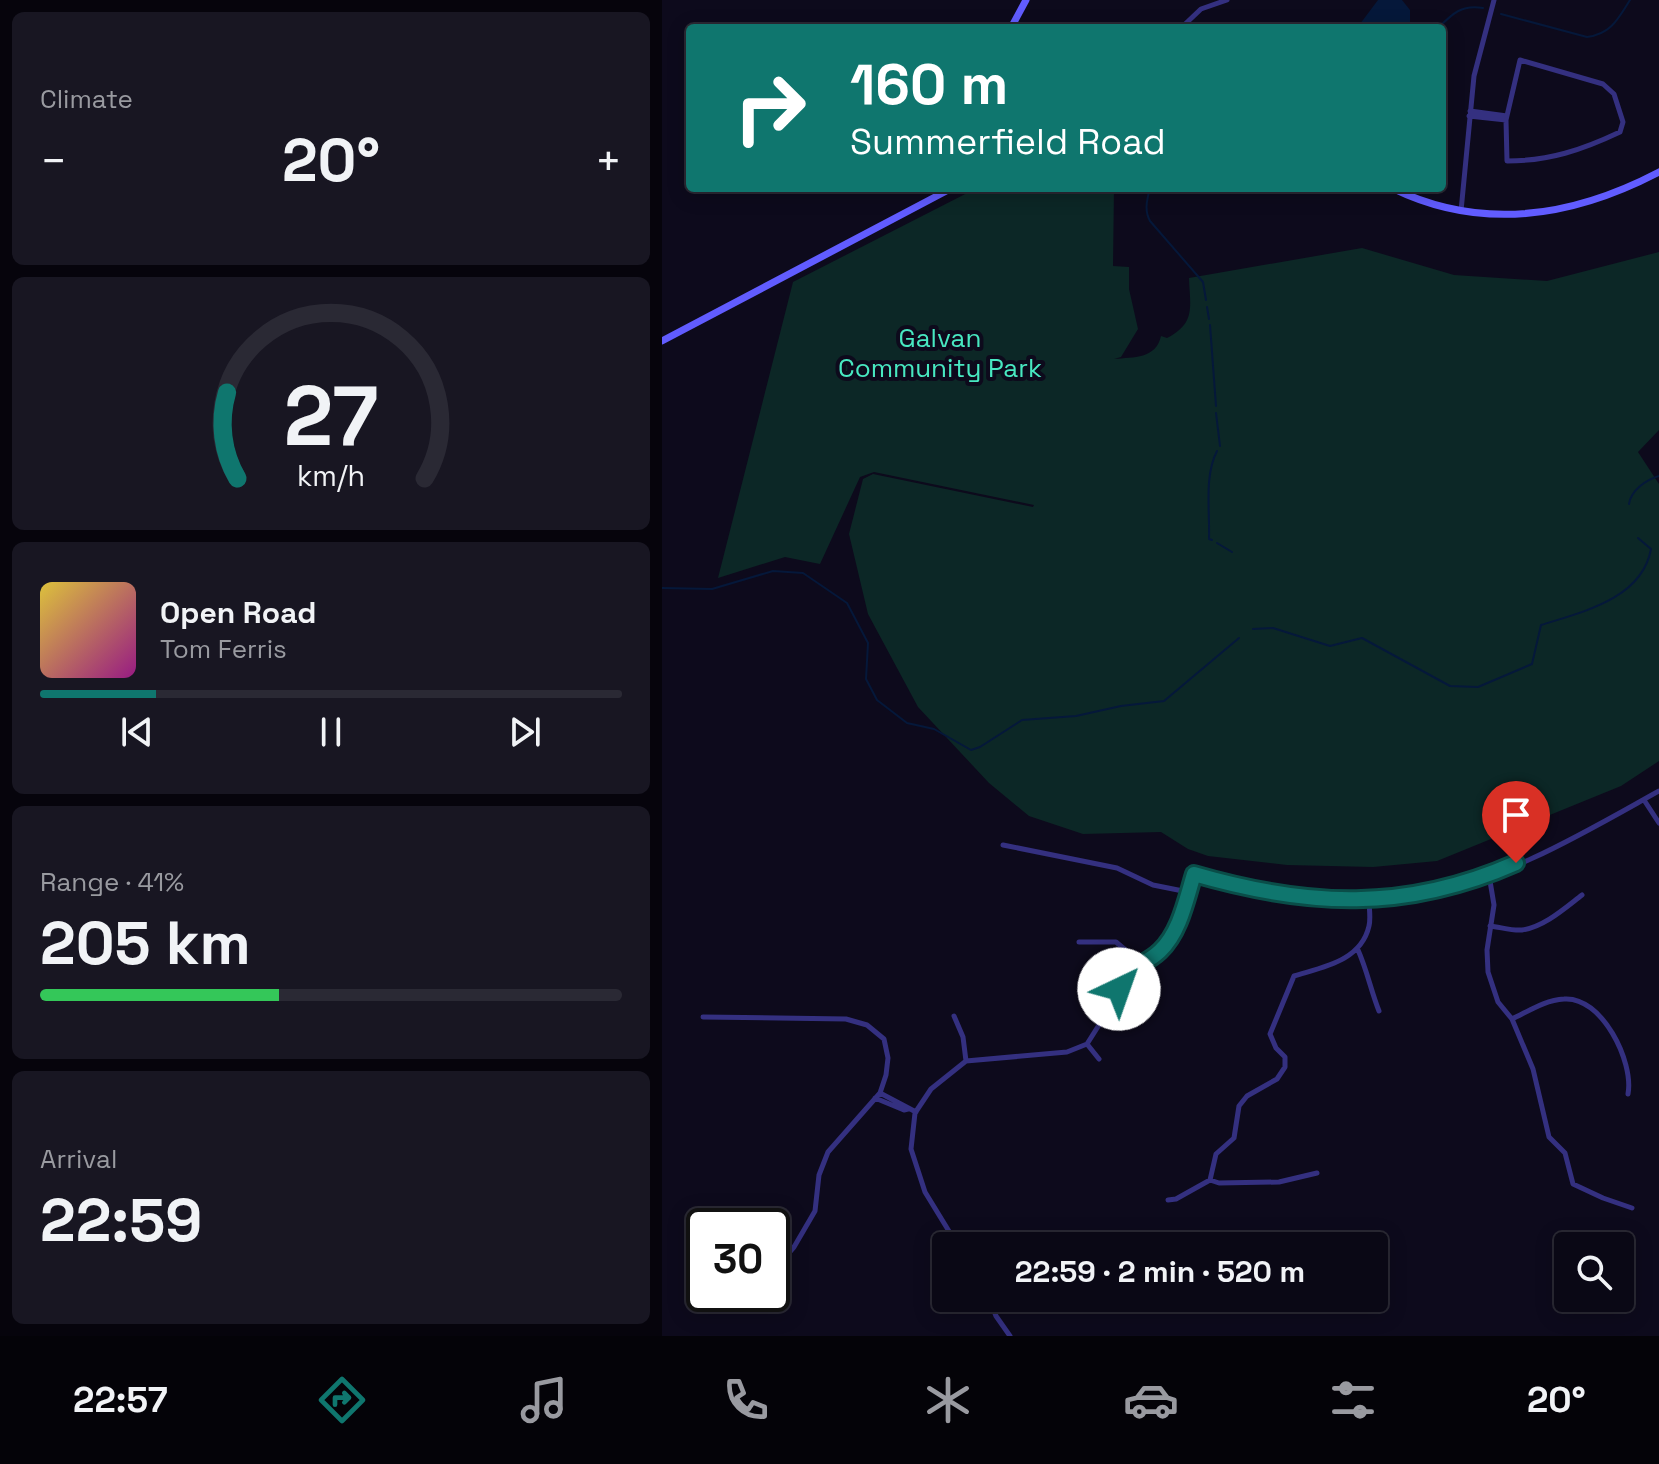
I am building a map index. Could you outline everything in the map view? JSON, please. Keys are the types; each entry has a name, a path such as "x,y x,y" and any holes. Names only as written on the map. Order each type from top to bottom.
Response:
{"street":[{"path":"1013,24 1026,0"},
{"path":"1185,24 1210,2 1227,0"},
{"path":"1461,211 1474,76 1494,0"},
{"path":"1520,60 1603,84 1614,94 1623,122 1620,132 1582,150 1537,161 1507,161 1507,118 1520,60"},
{"path":"1470,114 1507,118"},
{"path":"1402,192 1461,211 1516,215 1570,208 1622,190 1659,172"},
{"path":"662,341 944,192"},
{"path":"949,1232 925,1192 911,1149 916,1112 931,1089 966,1061 1067,1052 1087,1044 1111,1006 1126,972 1160,951 1177,929 1194,874 1235,886 1307,898 1369,900 1425,894 1489,875 1569,840 1659,791"},
{"path":"1644,800 1659,823"},
{"path":"1003,845 1117,868 1153,885 1188,892"},
{"path":"1489,875 1494,892 1488,972 1498,1002 1512,1019 1540,1090 1549,1137 1565,1153 1573,1184 1632,1208"},
{"path":"1490,926 1520,930 1535,926 1582,895"},
{"path":"1210,1180 1216,1154 1234,1138 1239,1106 1247,1096 1277,1079 1285,1067 1285,1057 1276,1048 1270,1034 1294,976 1333,964 1358,950 1369,926 1369,900"},
{"path":"1079,942 1116,942 1141,963"},
{"path":"1358,950 1379,1011"},
{"path":"1512,1019 1545,1003 1567,999 1587,1006 1605,1020 1618,1046 1628,1076 1628,1094"},
{"path":"954,1016 963,1037 966,1061"},
{"path":"703,1017 846,1019 867,1025 884,1039 888,1058 877,1095 828,1152 819,1175 815,1211 790,1252"},
{"path":"1087,1044 1099,1059"},
{"path":"877,1095 905,1104 916,1112"},
{"path":"1168,1200 1176,1199 1210,1180 1219,1183 1279,1182 1317,1173"},
{"path":"994,1312 1010,1336"}],"green space":[{"name":"Galvan Community Park","path":"969,192 1114,192 1113,266 1129,267 1129,289 1138,329 1121,357 1114,359 1149,353 1161,336 1167,338 1183,326 1190,306 1189,278 1362,248 1454,275 1547,281 1659,252 1659,430 1638,452 1659,484 1659,761 1621,786 1437,861 1373,867 1287,865 1208,856 1188,849 1161,832 1083,834 1029,816 989,783 918,707 868,614 849,534 863,479 873,474 1034,505 874,472 860,477 820,564 785,557 718,578 793,282"}],"water":[{"path":"1378,0 1402,0 1410,10 1410,24 1360,24"}],"waterway":[{"path":"1501,14 1587,37 1608,29 1630,0"},
{"path":"1442,24 1458,11 1469,7 1483,8"},
{"path":"1149,192 1147,209 1150,221 1203,282 1206,300"},
{"path":"1207,307 1209,319"},
{"path":"1210,325 1216,406"},
{"path":"1216,413 1220,446"},
{"path":"1212,540 1209,539 1209,482 1217,451"},
{"path":"1629,504 1640,486 1659,476"},
{"path":"1253,629 1273,628 1330,646 1362,638 1450,686 1478,687 1532,664 1541,625 1608,601 1636,580 1651,549 1638,538"},
{"path":"1217,543 1232,552"},
{"path":"662,588 712,589 773,571 803,573 847,603 868,643 866,679 877,700 907,723 934,729 971,750 1022,720 1076,716 1164,701 1239,638"}],"route":[{"path":"1119,989 1126,972 1160,951 1177,929 1194,874 1235,886 1307,898 1369,900 1425,894 1489,875 1516,863"}]}
